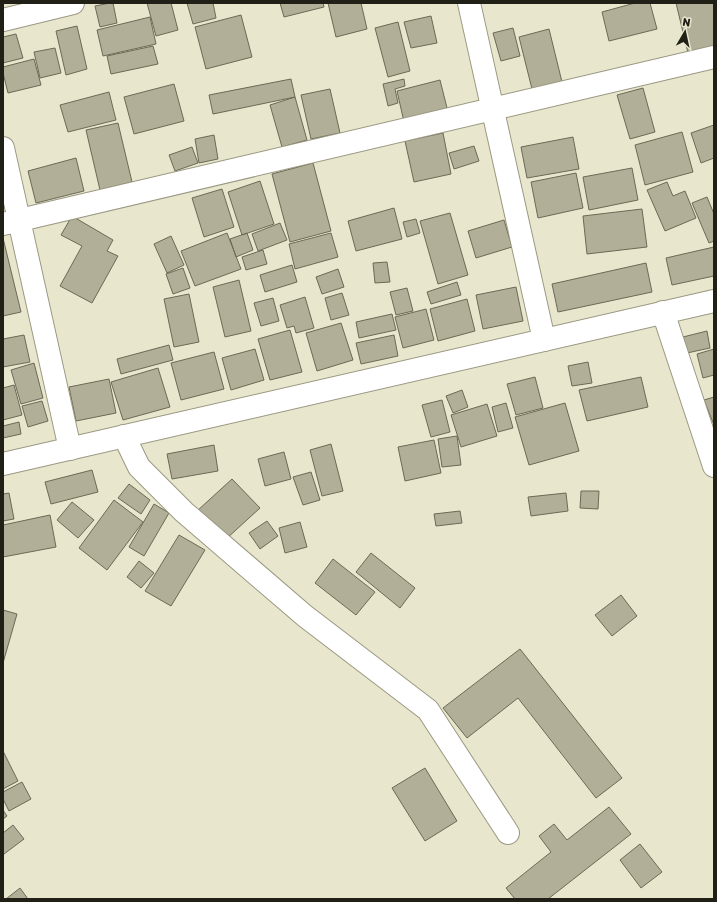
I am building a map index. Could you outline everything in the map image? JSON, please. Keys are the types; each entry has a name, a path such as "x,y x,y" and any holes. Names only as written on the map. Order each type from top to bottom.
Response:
{"street":[{"path":"3,20 73,3"},
{"path":"468,3 544,340"},
{"path":"11,222 714,57"},
{"path":"3,148 11,222 70,449"},
{"path":"3,464 714,301"},
{"path":"663,312 714,466"},
{"path":"124,436 139,467 184,512 305,616 428,710 508,833"}],"building":[{"path":"113,3 117,23 100,27 95,6"},
{"path":"147,3 171,3 178,30 156,36"},
{"path":"187,3 213,3 216,18 193,24"},
{"path":"280,3 323,3 324,7 284,17"},
{"path":"328,3 361,3 367,29 336,37"},
{"path":"635,3 650,3 657,29 609,41 602,12"},
{"path":"676,3 714,3 714,48 688,53"},
{"path":"241,15 252,57 206,69 195,27"},
{"path":"431,16 437,43 411,48 404,22"},
{"path":"150,17 156,44 103,56 97,30"},
{"path":"398,22 410,71 388,77 375,28"},
{"path":"77,26 87,69 66,75 56,31"},
{"path":"513,28 520,56 501,61 493,33"},
{"path":"549,29 562,82 532,89 519,37"},
{"path":"16,34 23,58 3,63 3,37"},
{"path":"153,46 158,64 111,74 107,56"},
{"path":"55,48 61,73 40,78 34,52"},
{"path":"34,59 41,85 8,93 3,67"},
{"path":"291,79 295,97 213,114 209,95"},
{"path":"404,79 405,86 395,89 398,103 388,106 383,84"},
{"path":"440,80 448,112 404,122 397,91"},
{"path":"174,84 184,121 134,134 124,97"},
{"path":"643,88 655,132 630,139 617,95"},
{"path":"330,89 340,133 311,139 301,95"},
{"path":"109,92 116,120 68,132 60,105"},
{"path":"295,97 307,140 282,147 270,105"},
{"path":"118,123 132,182 100,190 86,130"},
{"path":"714,125 714,158 701,163 691,133"},
{"path":"682,132 693,172 645,185 635,145"},
{"path":"443,133 451,174 414,182 405,141"},
{"path":"214,135 218,159 199,163 195,139"},
{"path":"573,137 579,169 527,178 521,147"},
{"path":"474,146 479,161 454,169 449,153"},
{"path":"192,147 198,163 175,171 169,155"},
{"path":"76,158 84,191 36,203 28,171"},
{"path":"313,163 331,231 290,242 272,174"},
{"path":"632,168 638,200 589,210 583,177"},
{"path":"576,173 583,208 538,218 531,182"},
{"path":"260,181 274,224 242,235 228,192"},
{"path":"667,182 673,196 685,191 696,218 665,231 647,190"},
{"path":"222,189 234,227 204,237 192,198"},
{"path":"707,197 714,214 714,241 709,243 692,203"},
{"path":"394,208 402,239 356,251 348,221"},
{"path":"642,209 647,247 587,254 583,216"},
{"path":"450,213 468,275 438,284 420,221"},
{"path":"72,216 113,240 107,251 118,256 92,303 60,286 82,246 61,235"},
{"path":"416,219 420,233 407,237 403,222"},
{"path":"504,220 512,247 476,258 468,231"},
{"path":"280,223 287,240 258,251 252,234"},
{"path":"227,233 241,269 195,286 181,251"},
{"path":"247,233 253,250 236,257 230,239"},
{"path":"331,233 338,257 295,269 289,244"},
{"path":"171,236 184,265 167,273 154,244"},
{"path":"3,238 21,312 3,316"},
{"path":"714,247 714,276 672,285 666,258"},
{"path":"263,250 267,264 246,270 242,257"},
{"path":"387,262 390,282 375,283 373,263"},
{"path":"646,263 652,292 558,312 552,284"},
{"path":"292,265 297,282 265,292 260,275"},
{"path":"183,268 190,288 173,294 166,274"},
{"path":"338,269 344,287 322,294 316,277"},
{"path":"239,280 251,331 225,337 213,287"},
{"path":"457,282 461,295 431,304 427,292"},
{"path":"516,287 523,321 483,329 476,295"},
{"path":"407,288 413,311 396,315 390,292"},
{"path":"342,293 349,315 331,320 325,298"},
{"path":"189,294 199,342 174,347 164,299"},
{"path":"305,297 314,328 296,333 294,326 287,328 280,305"},
{"path":"273,298 279,321 261,326 254,303"},
{"path":"467,299 475,331 438,341 430,309"},
{"path":"426,309 434,340 403,348 395,317"},
{"path":"392,314 396,330 359,338 356,322"},
{"path":"341,323 353,360 317,371 306,333"},
{"path":"290,330 302,372 270,380 258,339"},
{"path":"707,331 710,348 687,353 683,337"},
{"path":"24,335 30,362 3,367 3,339"},
{"path":"394,335 398,356 361,364 356,343"},
{"path":"169,345 173,360 121,374 117,359"},
{"path":"255,349 264,380 231,390 222,358"},
{"path":"714,349 714,375 703,378 697,354"},
{"path":"214,352 224,389 181,400 171,363"},
{"path":"588,362 592,383 572,386 568,366"},
{"path":"34,363 43,398 21,404 11,370"},
{"path":"158,368 170,407 123,420 111,382"},
{"path":"535,377 543,408 516,415 507,384"},
{"path":"641,377 648,407 587,421 579,390"},
{"path":"109,379 116,413 76,421 69,387"},
{"path":"14,385 22,415 3,420 3,388"},
{"path":"462,390 468,407 453,413 446,396"},
{"path":"714,397 714,425 704,400"},
{"path":"442,400 450,432 431,437 422,405"},
{"path":"42,401 48,421 28,427 22,406"},
{"path":"506,403 513,428 498,432 492,407"},
{"path":"565,403 579,451 529,465 515,417"},
{"path":"487,404 497,436 461,447 451,415"},
{"path":"19,422 21,434 3,438 3,426"},
{"path":"457,436 461,465 442,467 438,439"},
{"path":"434,440 441,473 405,481 398,447"},
{"path":"331,444 343,491 322,496 310,450"},
{"path":"214,445 218,471 172,479 167,454"},
{"path":"284,452 291,479 265,486 258,459"},
{"path":"92,470 98,492 51,504 45,482"},
{"path":"311,472 320,500 303,505 293,477"},
{"path":"232,479 260,508 225,540 197,511"},
{"path":"129,484 150,500 141,514 118,498"},
{"path":"581,491 599,491 598,509 580,508"},
{"path":"9,493 14,519 3,521 3,494"},
{"path":"566,493 568,511 531,516 528,497"},
{"path":"114,500 143,522 107,570 79,548"},
{"path":"72,502 94,520 78,538 57,520"},
{"path":"154,504 169,513 144,556 129,547"},
{"path":"460,511 462,523 436,526 434,514"},
{"path":"50,515 56,547 3,557 3,525"},
{"path":"267,521 278,536 260,549 249,533"},
{"path":"300,522 307,547 285,553 279,528"},
{"path":"179,535 205,550 171,606 145,591"},
{"path":"371,553 415,588 400,608 356,572"},
{"path":"333,559 375,592 356,615 315,583"},
{"path":"139,561 154,573 141,588 127,577"},
{"path":"621,595 637,616 612,636 595,615"},
{"path":"3,610 17,614 3,663"},
{"path":"520,649 622,778 596,798 518,698 467,738 443,708"},
{"path":"3,751 18,781 3,789"},
{"path":"425,768 457,821 425,841 392,788"},
{"path":"22,782 31,799 9,811 3,799 3,792"},
{"path":"609,807 631,834 548,899 515,899 506,888 551,852 539,836 554,824 567,840"},
{"path":"3,810 7,816 3,819"},
{"path":"13,825 24,839 4,854 3,833"},
{"path":"640,844 662,872 641,888 620,860"},
{"path":"20,888 28,899 6,899"}]}
